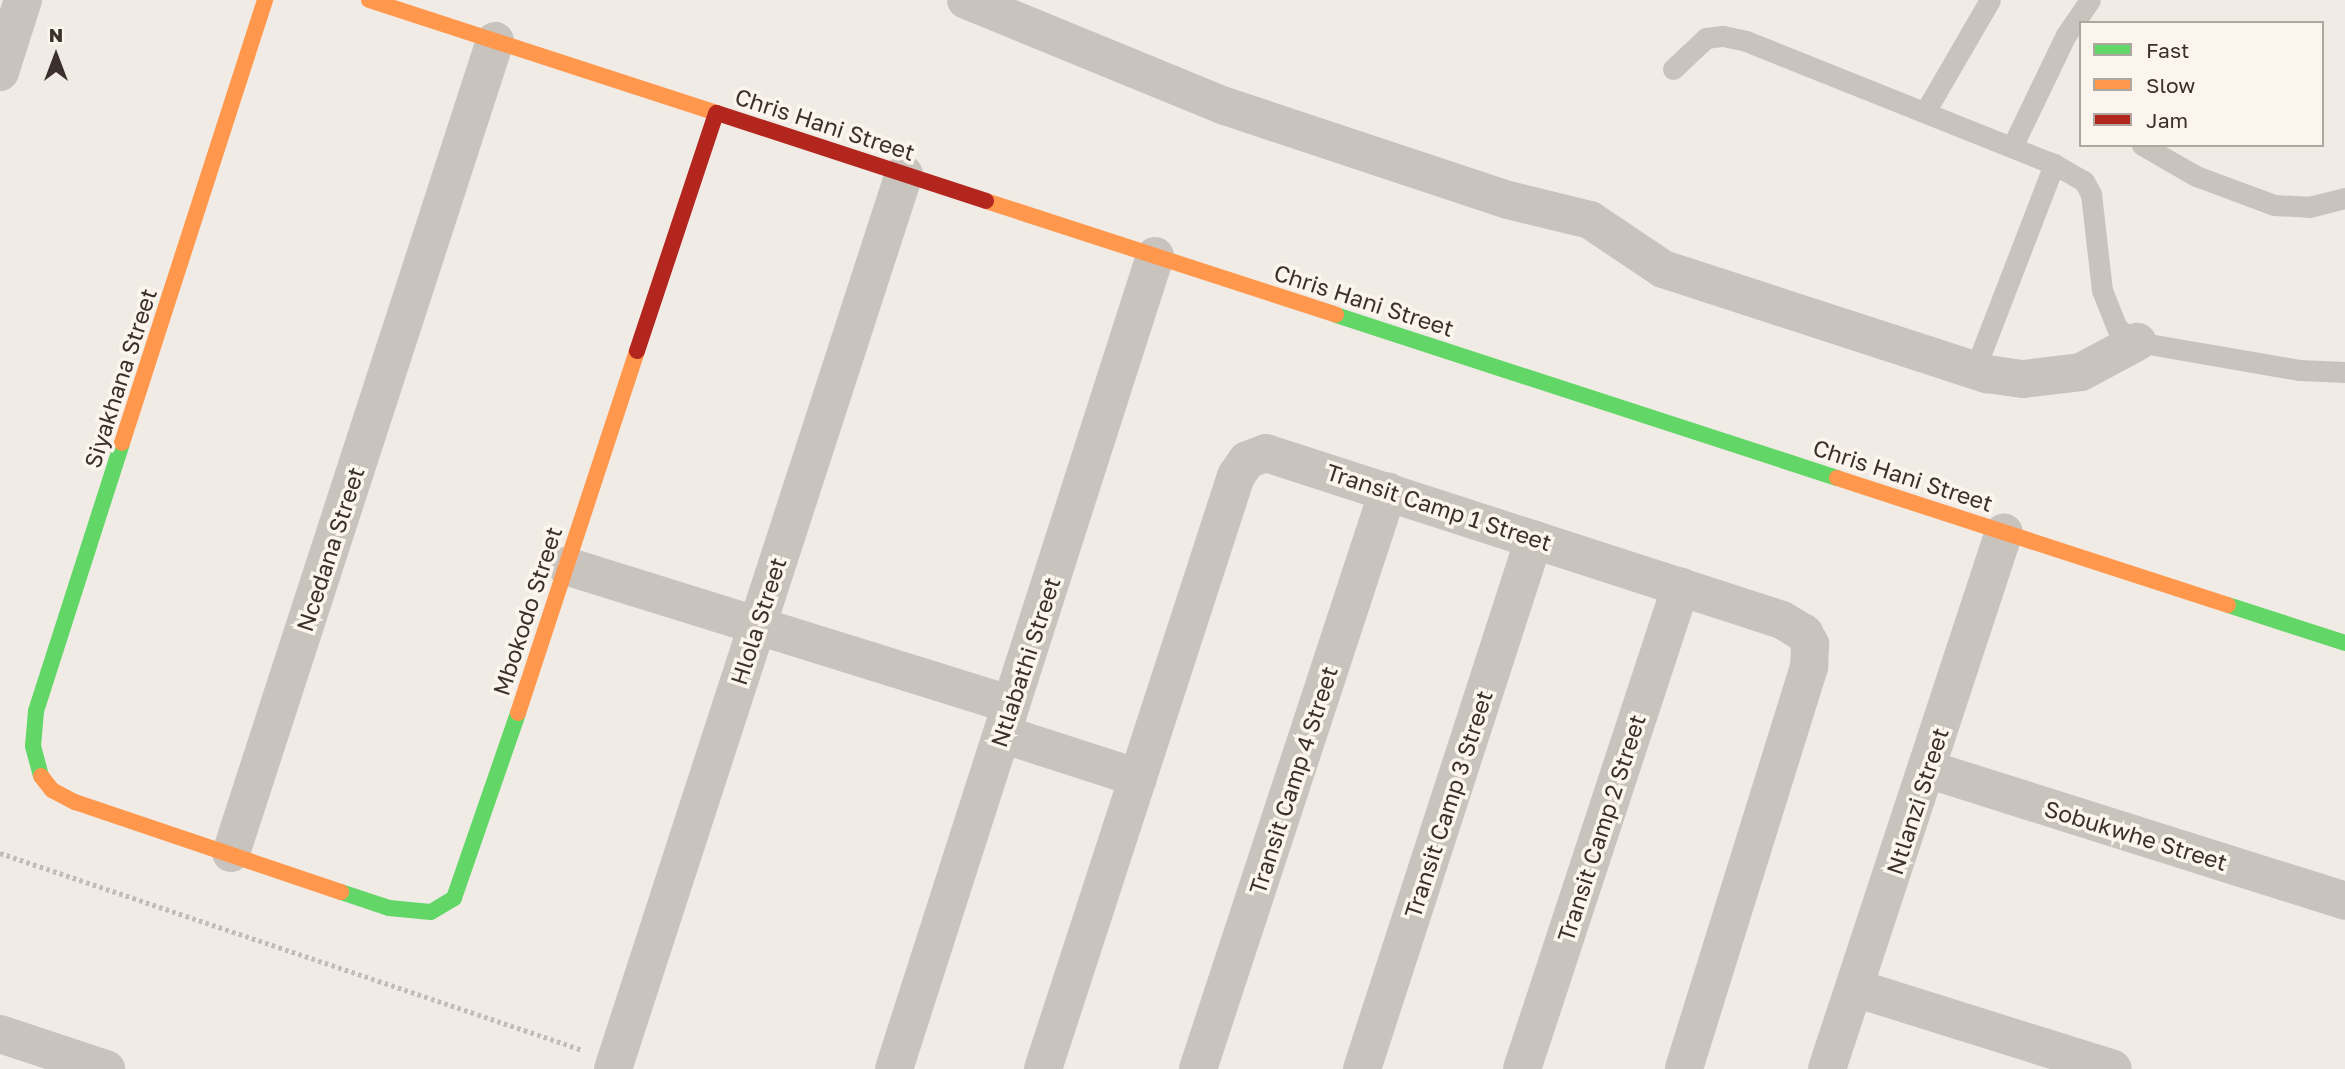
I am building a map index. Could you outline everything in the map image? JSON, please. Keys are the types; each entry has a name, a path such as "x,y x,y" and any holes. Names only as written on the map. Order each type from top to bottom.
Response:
{"street":[{"path":"0,72 23,0"},
{"name":"Siyakhana Street","path":"231,853 75,802 52,790 37,771 33,746 36,711 265,0"},
{"name":"Chris Hani Street","path":"369,0 2345,643"},
{"path":"965,0 1225,106 1508,200 1590,220 1663,269 1975,369 2023,379 2057,377 2096,366 2137,342"},
{"name":"Ncedana Street","path":"231,853 495,41"},
{"name":"Mbokodo Street","path":"231,853 416,914 431,912 454,898 716,113"},
{"name":"Hlola Street","path":"622,1066 757,625 904,174"},
{"name":"Ntlabathi Street","path":"894,1069 1155,256"},
{"name":"Transit Camp 1 Street","path":"1043,1069 1240,467 1266,453 1681,586 1794,624 1804,632 1811,657 1684,1069"},
{"name":"Transit Camp 4 Street","path":"1198,1069 1388,491"},
{"name":"Ntlanzi Street","path":"1827,1069 2004,532"},
{"name":"Transit Camp 3 Street","path":"1362,1069 1534,539"},
{"path":"566,566 757,625 1006,720 1138,778"},
{"name":"Transit Camp 2 Street","path":"1522,1069 1681,586"},
{"name":"Sobukwhe Street","path":"1927,769 2345,901"},
{"path":"1855,988 2113,1069"},
{"path":"0,1034 106,1069"}],"lane":[{"path":"1926,112 1990,0"},
{"path":"2012,147 2066,35 2090,0"},
{"path":"1673,69 1706,38 1723,36 1926,112 2054,164 2084,181 2091,194 2102,290 2117,328 2137,342 2286,368 2345,372"},
{"path":"2145,147 2196,176 2274,205 2309,207 2345,198"},
{"path":"1975,369 2054,164"}],"path":[{"path":"0,853 622,1066"}],"traffic: fast":[{"path":"1336,315 1837,478"},
{"path":"41,776 33,746 36,711 122,443"},
{"path":"2228,605 2345,643"},
{"path":"341,892 389,908 431,912 454,898 518,713"}],"traffic: slow":[{"path":"122,443 265,0"},
{"path":"369,0 717,113"},
{"path":"986,201 1336,315"},
{"path":"518,713 637,351"},
{"path":"1837,478 2228,605"},
{"path":"41,776 52,790 75,802 341,892"}],"traffic: jam":[{"path":"637,351 716,113"},
{"path":"717,113 986,201"}]}
